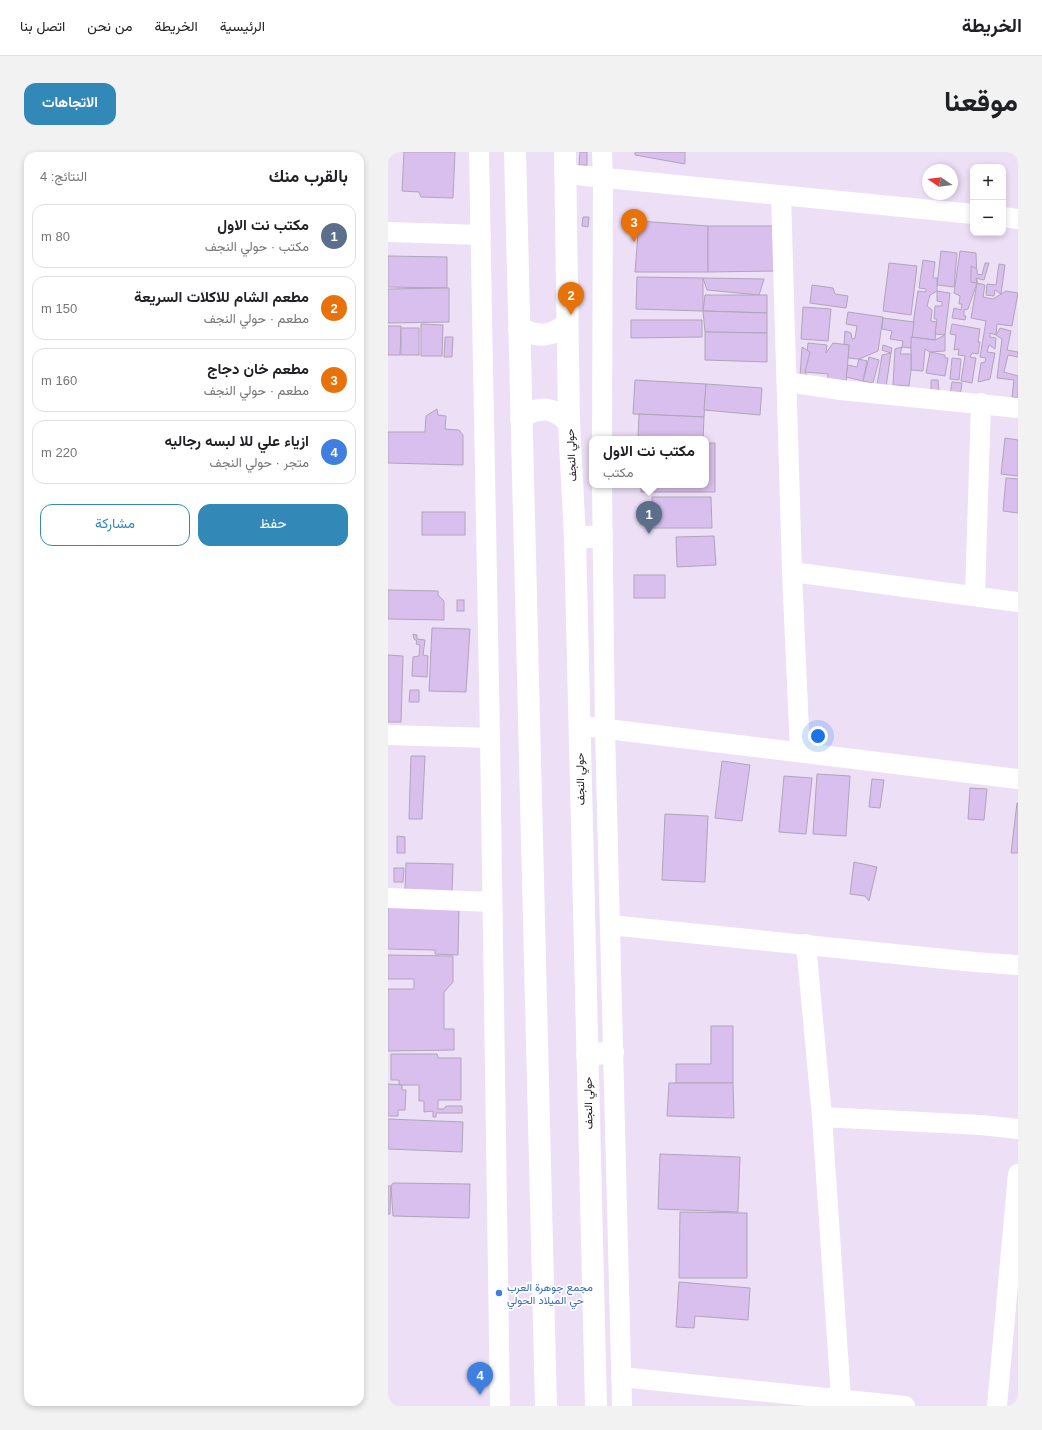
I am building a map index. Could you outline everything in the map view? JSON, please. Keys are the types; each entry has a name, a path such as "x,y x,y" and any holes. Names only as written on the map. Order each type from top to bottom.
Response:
{"main road":[{"path":"515,152 546,1406"},
{"name":"حولي النجف","path":"565,152 569,423 574,538 596,1406"},
{"path":"519,328 529,333 539,335 549,334 559,330 567,324"},
{"path":"521,418 533,411 546,409 556,411 569,423"},
{"path":"574,538 602,536"},
{"path":"587,1055 613,1052"}],"street":[{"path":"479,152 500,1406"},
{"path":"602,152 602,436"},
{"path":"565,174 970,214"},
{"path":"781,195 792,572 800,752"},
{"path":"1006,217 1018,219"},
{"path":"388,232 481,235"},
{"path":"787,382 841,390 981,403 1018,408"},
{"path":"975,596 981,403"},
{"path":"602,488 605,728 622,1406"},
{"path":"792,572 1018,602"},
{"path":"579,726 1018,779"},
{"path":"388,735 490,738"},
{"path":"388,898 492,902"},
{"path":"610,924 974,962 1018,965"},
{"path":"806,944 822,1117 841,1399"},
{"path":"822,1117 980,1125 1018,1129"},
{"path":"997,1406 1018,1174"},
{"path":"621,1377 906,1406"}],"building":[{"path":"404,152 455,152 453,198 421,197 419,192 402,191"},
{"path":"580,152 587,152 587,165 579,165"},
{"path":"635,152 685,152 685,164 635,155"},
{"path":"583,217 589,217 588,227 582,226"},
{"path":"639,221 708,226 708,272 635,272"},
{"path":"708,226 775,226 775,271 708,272"},
{"path":"941,251 957,253 954,287 937,285"},
{"path":"960,251 976,253 977,283 968,309 964,310 964,316 966,316 965,320 952,318 954,308 961,310 962,304 959,304 960,296 954,293"},
{"path":"388,256 447,257 447,288 388,287"},
{"path":"923,260 935,262 933,278 937,278 937,291 930,295 927,306 932,310 931,321 937,322 935,340 911,337 918,291 926,292 926,289 919,288"},
{"path":"889,263 917,266 911,315 883,311"},
{"path":"985,263 989,263 984,280 976,278 977,283 971,282 971,266 977,269 977,274 982,275"},
{"path":"999,264 1005,265 1001,294 995,290 994,296 986,295 987,284 996,285"},
{"path":"637,277 703,278 703,311 636,309"},
{"path":"703,278 764,279 759,295 707,290"},
{"path":"977,283 985,285 983,297 993,299 1006,291 1018,293 1012,326 997,324 996,335 990,333 990,337 996,338 995,349 989,345 987,352 995,353 990,379 978,382 981,363 985,362 986,358 980,357 986,321 971,318"},
{"path":"812,285 833,288 835,294 848,296 846,308 810,303"},
{"path":"449,288 449,322 388,323 388,289"},
{"path":"937,291 950,293 945,335 935,334 937,319 934,319 935,306 942,306 942,302 937,301"},
{"path":"705,295 767,295 767,313 703,311"},
{"path":"803,307 831,309 828,341 801,339"},
{"path":"703,311 767,313 767,333 705,332"},
{"path":"848,312 883,317 878,351 859,359 848,358 849,345 844,345 845,331 851,333 852,339 855,338 857,326 846,324"},
{"path":"883,318 914,322 911,348 902,347 903,341 890,339 892,331 882,329"},
{"path":"631,320 702,320 702,337 631,338"},
{"path":"421,324 443,325 442,356 421,356"},
{"path":"952,324 980,329 978,354 972,353 970,357 976,358 972,383 961,381 965,356 958,355 959,349 954,350 956,335 950,334"},
{"path":"388,326 401,326 400,355 388,355"},
{"path":"401,328 419,328 419,355 401,355"},
{"path":"1000,328 1011,331 1007,350 1018,352 1018,357 1008,355 1004,372 1018,376 1018,398 1012,397 1014,380 997,378 1002,339 996,335"},
{"path":"705,332 767,333 767,362 705,360"},
{"path":"945,335 945,351 930,352 925,349 923,371 911,370 911,337 935,340"},
{"path":"445,337 453,337 452,357 444,357"},
{"path":"808,343 827,345 826,353 833,343 849,345 846,385 827,383 828,374 805,372"},
{"path":"883,345 892,348 891,353 882,350"},
{"path":"802,347 810,352 805,372 808,377 800,376"},
{"path":"902,347 900,354 911,354 909,386 893,385 895,349"},
{"path":"930,352 945,355 945,358 948,358 945,376 926,373"},
{"path":"891,353 886,387 877,385 882,355"},
{"path":"869,357 879,360 873,383 863,381"},
{"path":"952,358 961,359 959,380 950,379"},
{"path":"859,359 867,361 863,381 846,377 848,365 857,367"},
{"path":"635,380 706,384 704,417 633,414"},
{"path":"931,380 938,380 939,392 931,392"},
{"path":"952,382 962,383 960,397 950,395"},
{"path":"706,384 762,388 760,415 704,410"},
{"path":"437,409 438,415 446,416 445,429 459,430 463,435 463,465 388,463 388,432 425,432 426,416"},
{"path":"639,414 704,417 703,436 638,436"},
{"path":"1005,438 1018,440 1018,476 1001,474"},
{"path":"709,443 715,443 715,492 641,492 641,488 709,488"},
{"path":"1006,478 1018,479 1018,513 1003,511"},
{"path":"652,497 711,497 712,528 652,528"},
{"path":"422,512 465,512 465,535 422,535"},
{"path":"714,536 716,565 677,567 676,537"},
{"path":"634,575 665,575 665,598 634,598"},
{"path":"388,590 438,591 438,595 444,601 444,620 388,619"},
{"path":"457,600 464,600 464,611 457,611"},
{"path":"432,628 470,629 466,692 429,691"},
{"path":"413,634 417,635 417,639 425,640 423,655 428,656 427,677 412,676 413,657 419,656 420,645 416,644 417,641 414,639"},
{"path":"388,655 403,656 401,722 388,722"},
{"path":"410,690 419,690 419,702 409,702"},
{"path":"411,756 425,756 422,819 409,819"},
{"path":"722,761 750,765 742,821 715,818"},
{"path":"817,774 850,776 846,836 813,834"},
{"path":"784,776 812,778 806,834 779,832"},
{"path":"872,779 884,780 880,808 869,807"},
{"path":"970,788 987,789 984,820 968,819"},
{"path":"1017,803 1018,853 1011,853"},
{"path":"665,814 708,816 705,882 662,880"},
{"path":"397,836 405,837 405,853 397,853"},
{"path":"854,862 877,867 869,901 865,896 850,894"},
{"path":"406,863 453,864 452,892 405,890"},
{"path":"394,868 404,868 403,882 394,882"},
{"path":"388,903 459,906 458,955 435,954 435,950 388,949"},
{"path":"388,955 453,956 453,982 444,992 444,1029 454,1029 454,1050 388,1051 388,989 414,989 414,979 388,979"},
{"path":"711,1026 733,1026 733,1083 676,1083 676,1064 711,1064"},
{"path":"391,1054 437,1054 438,1058 461,1058 461,1100 438,1100 438,1109 444,1109 446,1106 462,1106 462,1113 436,1113 436,1117 433,1117 433,1111 424,1112 424,1101 419,1101 419,1085 399,1085 399,1080 391,1080"},
{"path":"669,1083 733,1083 734,1118 667,1116"},
{"path":"388,1084 402,1085 402,1090 406,1090 405,1110 398,1110 398,1116 388,1116"},
{"path":"388,1119 463,1122 462,1152 388,1149"},
{"path":"660,1154 740,1157 738,1212 658,1209"},
{"path":"393,1183 470,1184 469,1218 393,1216 391,1186"},
{"path":"388,1186 391,1186 390,1214 388,1214"},
{"path":"680,1212 747,1213 747,1278 679,1278"},
{"path":"679,1282 750,1288 748,1320 695,1316 694,1328 676,1327"}],"place":[{"name":"مطعم خان دجاج","path":"634,242"},
{"name":"مطعم الشام للاكلات السريعة","path":"571,315"},
{"name":"مكتب نت الاول","path":"649,534"},
{"name":"مجمع جوهرة العرب حي الميلاد الحولي","path":"499,1293"},
{"name":"ازياء علي للا لبسه رجاليه","path":"480,1395"}]}
